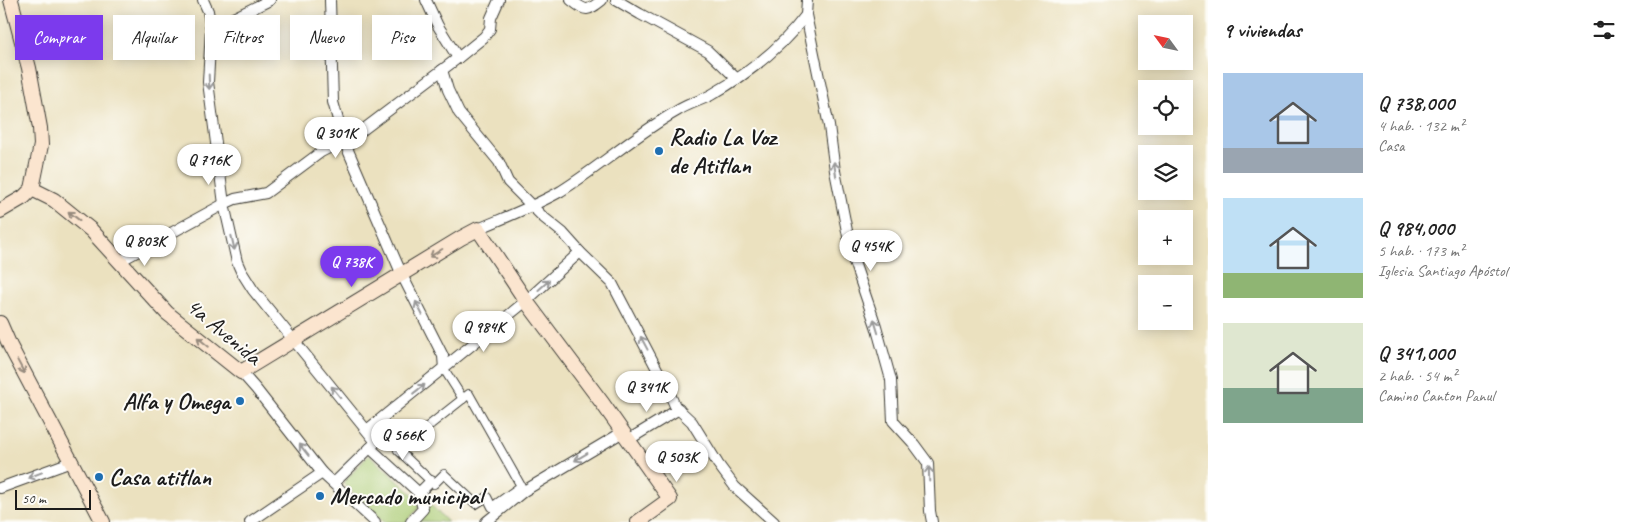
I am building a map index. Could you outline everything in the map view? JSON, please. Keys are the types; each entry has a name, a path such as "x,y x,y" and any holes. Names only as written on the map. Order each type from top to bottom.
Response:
{"main road":[{"path":"0,211 24,197 32,189 41,145 40,128 29,68 11,0"},
{"name":"4a Avenida","path":"32,189 54,200 91,230 167,313 241,372"},
{"path":"241,372 461,238 478,230 526,301 670,499 638,522"},
{"path":"0,323 10,346 103,522"}],"street":[{"path":"203,0 209,15"},
{"path":"239,15 270,0"},
{"path":"330,0 333,102 344,140 402,275 443,356 444,369 463,399"},
{"path":"426,0 438,26 458,58"},
{"path":"120,261 224,204 235,199 266,193 322,152 360,132 484,37 490,29 491,18 499,0"},
{"path":"570,0 585,10 590,10 602,0"},
{"path":"616,0 708,51 737,79"},
{"path":"807,0 806,15 829,126 835,171 852,256 876,326 891,380 893,421 928,463 932,522"},
{"path":"478,230 532,206 560,191 678,110 710,96 737,79 762,61 791,34 806,15"},
{"path":"209,60 208,82 224,204 237,262 253,290 376,442 334,483"},
{"path":"442,70 448,90 459,113 499,162 508,182 563,233 612,283 665,383 675,406 692,422 718,464 735,486 774,522"},
{"path":"367,430 526,301 580,252"},
{"name":"4a Avenida","path":"241,372 322,473 375,522"},
{"path":"469,394 521,486 492,507 486,498 476,504 444,474 434,484 398,450 463,399 469,394"},
{"path":"486,522 524,491 679,409"},
{"path":"370,448 419,493 423,509 411,522"},
{"path":"0,488 71,462"},
{"path":"250,522 322,473"},
{"path":"419,493 430,481"}],"green space":[{"path":"369,455 418,499 418,509 406,522 384,522 343,483"},
{"path":"431,505 448,522 416,521"}],"place":[{"name":"Radio La Voz de Atitlan","path":"659,151"},
{"name":"Alfa y Omega","path":"240,401"},
{"name":"Casa atitlan","path":"99,477"},
{"name":"Mercado municipal","path":"320,496"}]}
